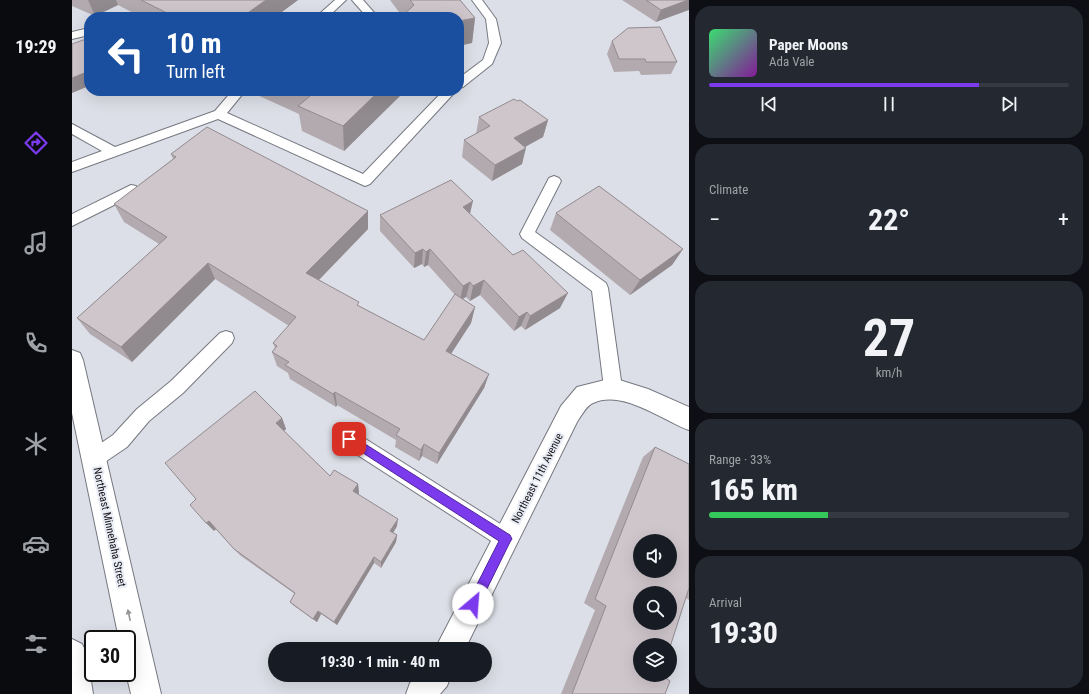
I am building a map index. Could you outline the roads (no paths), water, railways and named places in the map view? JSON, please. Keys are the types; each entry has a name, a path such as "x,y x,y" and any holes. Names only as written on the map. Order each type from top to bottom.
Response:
{"street":[{"name":"Northeast Minnehaha Street","path":"72,360 79,415 95,458 146,694"},
{"name":"Northeast 11th Avenue","path":"454,642 569,414 585,394 613,388"},
{"path":"613,388 640,396 689,419"},
{"path":"72,654 78,694"},
{"path":"420,694 430,682"}],"lane":[{"path":"327,12 341,0"},
{"path":"357,0 368,12"},
{"path":"464,80 488,62 495,43 490,19 477,0"},
{"path":"72,36 84,32"},
{"path":"72,167 219,114 235,96"},
{"path":"219,114 365,181 445,96"},
{"path":"72,128 114,152"},
{"path":"554,181 527,234 600,288 613,388"},
{"path":"72,221 131,190"},
{"path":"95,458 120,441 144,415 177,387 226,338"},
{"path":"349,439 506,539"}]}
